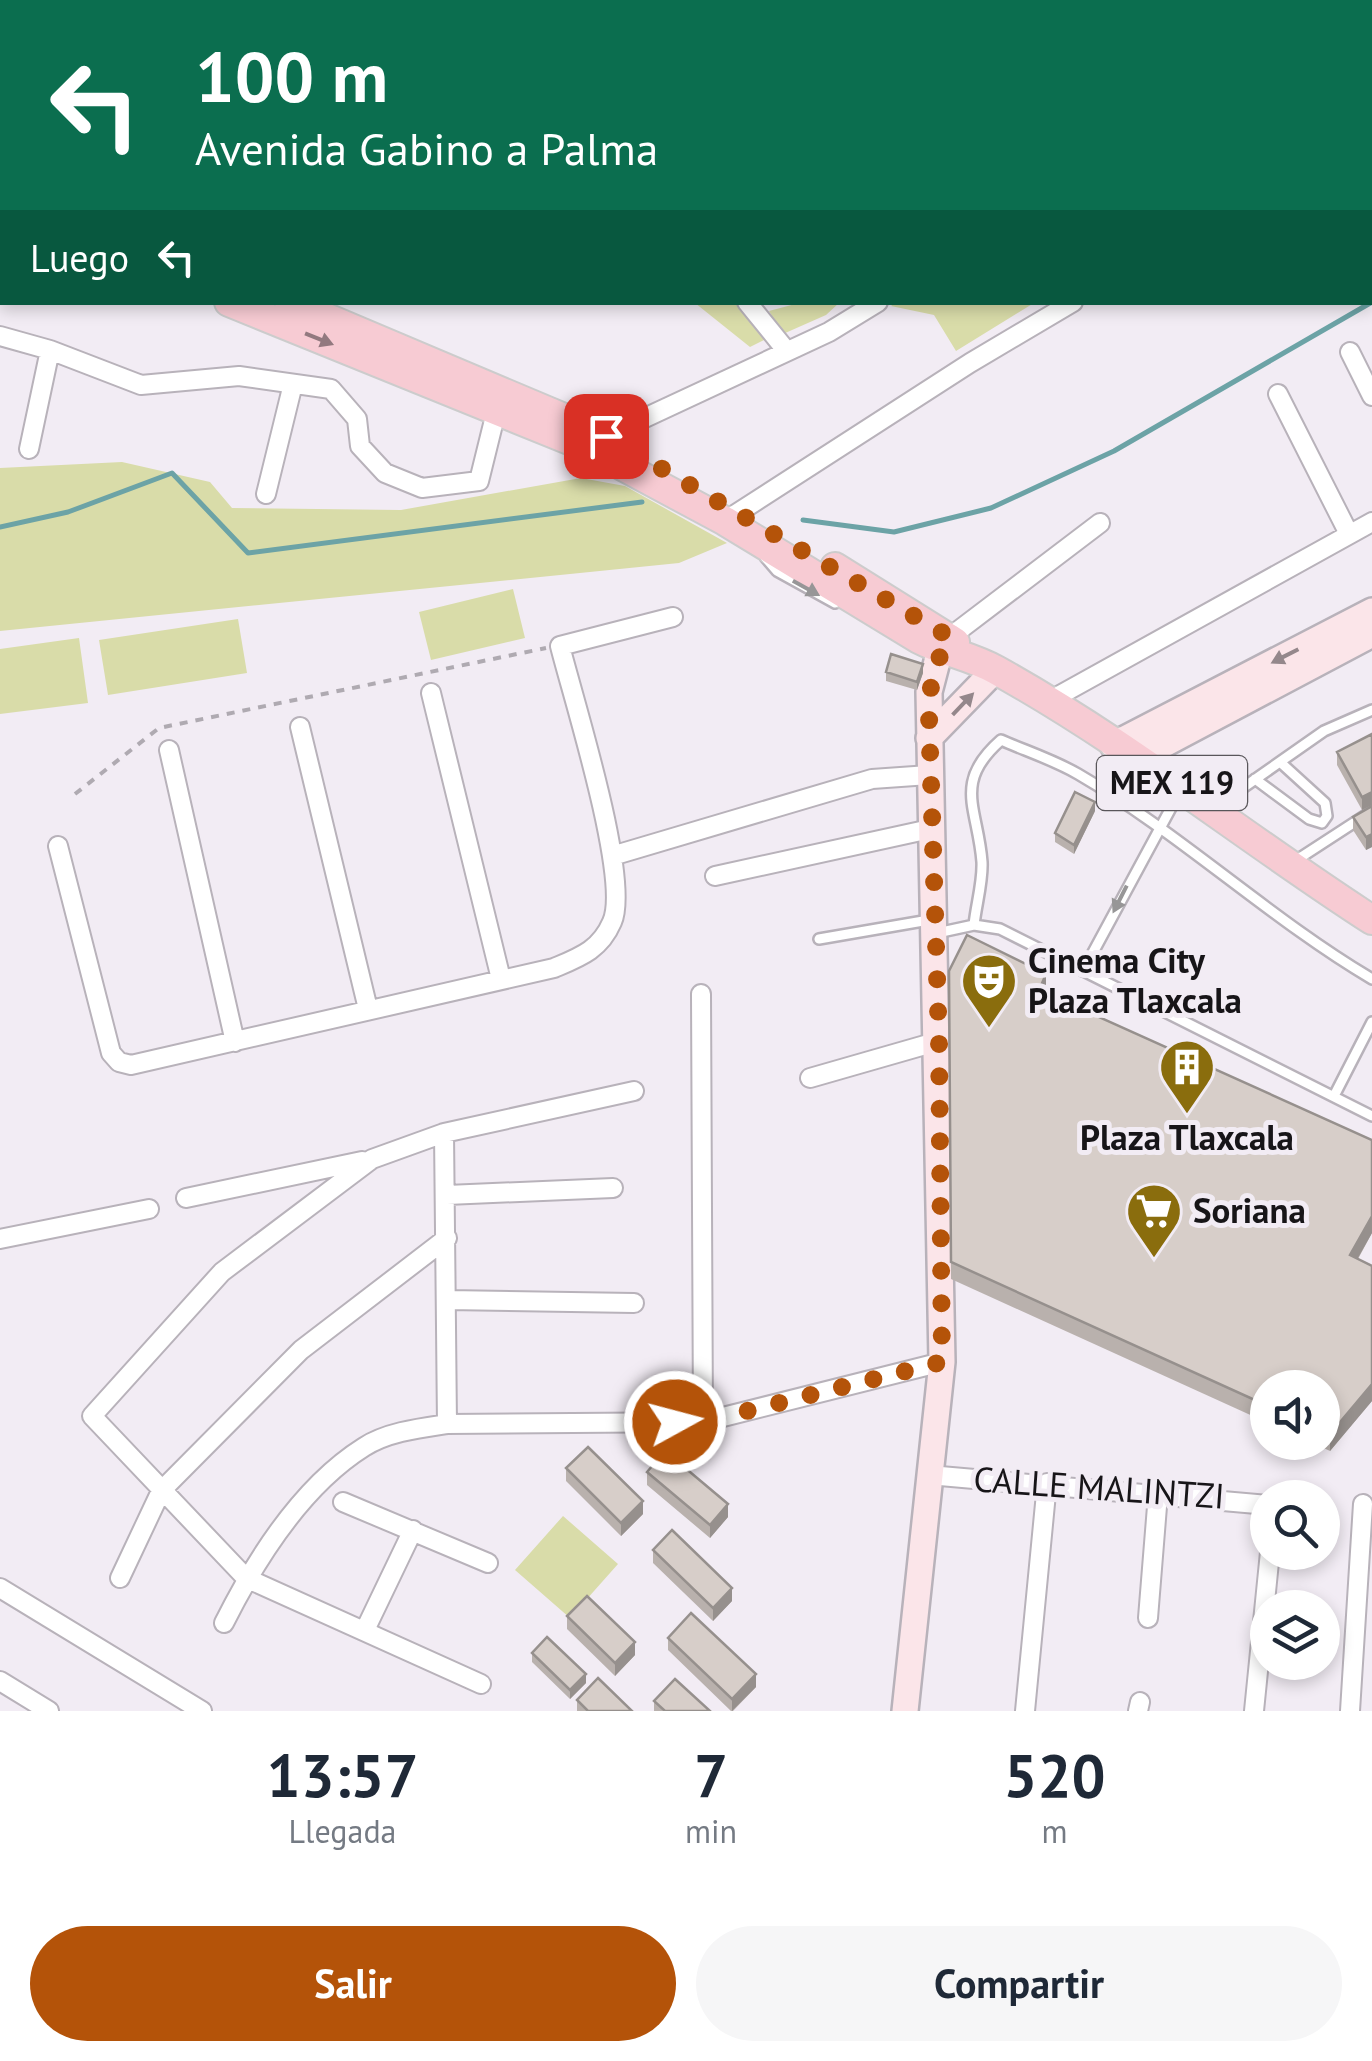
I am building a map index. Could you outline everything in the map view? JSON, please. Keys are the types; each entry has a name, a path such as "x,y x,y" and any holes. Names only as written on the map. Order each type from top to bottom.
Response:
{"main road":[{"name":"MEX 119","path":"237,305 499,401 598,442 1049,701 1370,916"},
{"name":"MEX 119","path":"295,305 499,401"},
{"name":"MEX 119","path":"735,521 883,618 952,647"}],"street":[{"path":"749,305 785,349"},
{"path":"598,442 785,349 829,332 873,305"},
{"path":"735,521 1068,305"},
{"path":"0,336 50,350 142,385 239,376 331,390 357,419 360,446 372,460 385,473 422,488 479,481 499,401"},
{"path":"29,449 50,350"},
{"path":"1350,352 1372,396"},
{"path":"266,494 293,384"},
{"path":"1278,394 1349,534"},
{"path":"1049,701 1372,522"},
{"path":"905,1711 942,1362 937,926 930,829 929,692 952,647 1100,523"},
{"path":"1125,752 1372,611"},
{"path":"58,846 112,1052 119,1062 131,1065 554,968 594,951 614,919 612,856 560,646 673,617"},
{"path":"1125,752 1372,634"},
{"path":"929,738 995,670"},
{"path":"431,693 501,979"},
{"path":"300,728 368,1009"},
{"path":"169,750 235,1042"},
{"path":"612,856 872,779 930,775"},
{"path":"715,876 930,829"},
{"path":"701,994 703,1422"},
{"path":"810,1078 939,1041"},
{"path":"186,1198 372,1159 444,1133 634,1090"},
{"path":"444,1133 447,1424"},
{"path":"372,1159 222,1272 92,1416 246,1578 482,1684"},
{"path":"447,1195 613,1188"},
{"path":"0,1240 149,1209"},
{"path":"120,1578 161,1490 301,1350 448,1238"},
{"path":"448,1300 634,1303"},
{"path":"224,1623 246,1578 314,1488 366,1446 410,1430 447,1424 703,1422 942,1362"},
{"name":"CALLE MALINTZI","path":"929,1475 1250,1502"},
{"path":"1025,1711 1048,1483"},
{"path":"1148,1618 1158,1494"},
{"path":"343,1502 488,1563"},
{"path":"1350,1711 1367,1580 1363,1504"},
{"path":"365,1630 413,1530"},
{"path":"1254,1711 1268,1570"},
{"path":"0,1588 202,1711"},
{"path":"0,1681 49,1711"}],"lane":[{"path":"1211,810 1324,731 1372,710"},
{"path":"974,926 982,865 969,788 983,756 1001,740 1074,772 1372,979"},
{"path":"1255,779 1309,819 1322,823 1327,816 1325,803 1280,762"},
{"path":"1083,971 1157,828 1181,790"},
{"path":"1290,864 1372,812"},
{"path":"818,938 937,926 1000,929 1372,1116"},
{"path":"1334,1096 1372,1022"}],"path":[{"path":"75,794 159,728 560,646"}],"green space":[{"path":"698,305 741,305 768,338 750,347"},
{"path":"792,305 837,305 826,315 783,334 769,311"},
{"path":"1031,305 956,351 934,315 891,306"},
{"path":"122,462 210,482 232,508 401,510 581,478 625,486 727,543 679,563 0,631 0,468"},
{"path":"513,589 525,638 431,660 419,612"},
{"path":"238,619 247,673 108,695 99,640"},
{"path":"79,638 88,703 0,714 0,649"},
{"path":"563,1516 618,1564 570,1618 515,1570"}],"building":[{"path":"891,654 923,664 917,682 886,672"},
{"path":"1372,734 1372,792 1362,797 1337,752"},
{"path":"1075,792 1095,802 1074,845 1055,833"},
{"path":"1372,806 1372,834 1366,837 1353,817"},
{"name":"Soriana","path":"967,935 1046,974 1039,990 1372,1140 1372,1216 1350,1255 1372,1266 1372,1384 1340,1422 1340,1370 1250,1370 1250,1398 951,1262 949,971"},
{"path":"588,1447 643,1501 621,1523 566,1468"},
{"path":"665,1451 728,1504 710,1525 647,1472"},
{"path":"672,1530 732,1588 713,1608 653,1550"},
{"path":"587,1596 635,1642 615,1663 567,1616"},
{"path":"691,1613 756,1674 732,1699 668,1638"},
{"path":"547,1637 586,1674 570,1690 532,1653"},
{"path":"598,1678 632,1711 588,1711 577,1700"},
{"path":"675,1679 710,1711 665,1711 654,1701"}],"waterway":[{"path":"803,520 894,532 991,508 1114,451 1367,305"},
{"path":"0,527 68,512 172,473 248,553 642,502"}],"place":[{"name":"Cinema City Plaza Tlaxcala","path":"989,1030"},
{"name":"Plaza Tlaxcala","path":"1187,1116"},
{"name":"Soriana","path":"1154,1260"}],"route":[{"path":"606,436 950,637 940,650 929,692 939,1041 942,1362 703,1422 675,1422"}]}
